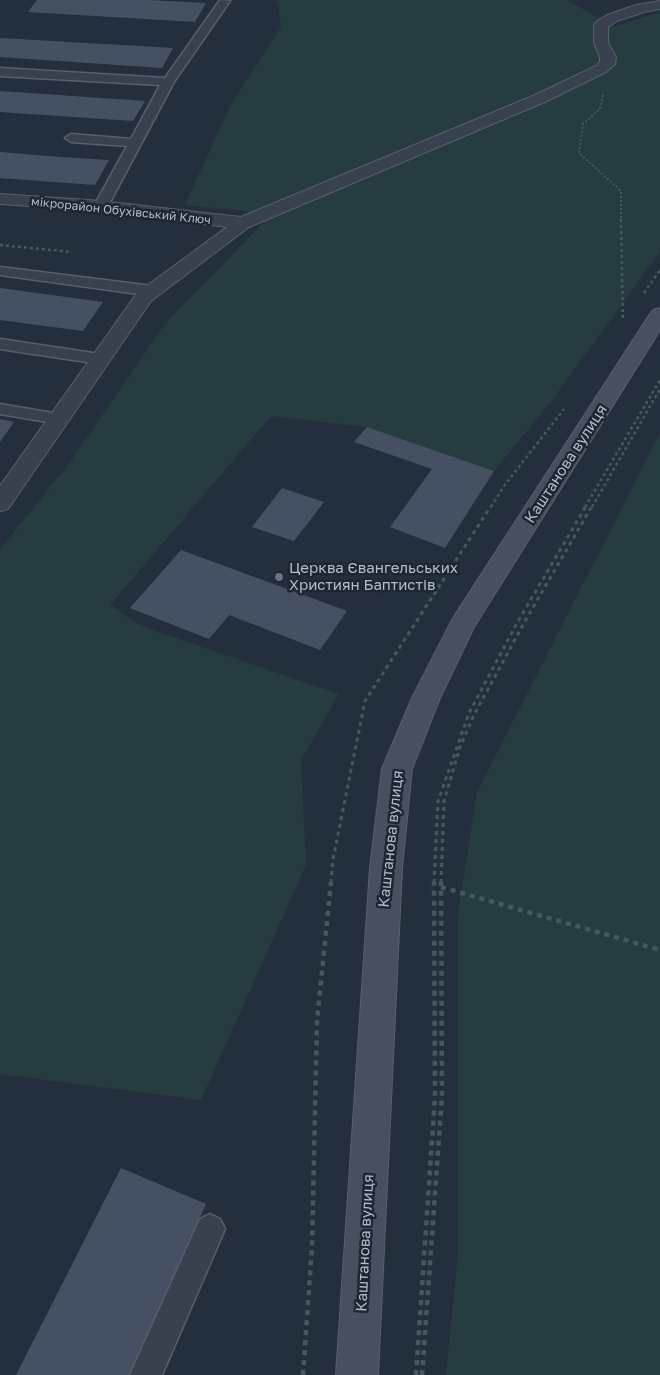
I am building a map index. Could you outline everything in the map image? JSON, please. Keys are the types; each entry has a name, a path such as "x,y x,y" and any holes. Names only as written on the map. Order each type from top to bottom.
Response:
{"main road":[{"name":"Каштанова вулиця","path":"357,1375 386,868 398,769 426,698 462,626 660,314"}],"street":[{"path":"0,503 144,297 243,223 541,98 601,69 607,64 608,58 602,43 601,25 612,18 641,8 660,5"},
{"name":"мікрорайон Обухівський Ключ","path":"0,199 101,206 243,223"}],"lane":[{"path":"101,206 168,82 225,1"},
{"path":"0,72 168,82"},
{"path":"71,138 134,143"},
{"path":"0,271 153,291"},
{"path":"0,344 100,359"},
{"path":"0,409 59,419"},
{"path":"146,1375 210,1228"}],"path":[{"path":"601,69 603,94 600,109 583,124 579,153 622,191 623,326"},
{"path":"0,245 72,252"},
{"path":"416,1375 435,1097 434,888 438,801 469,713 517,624 660,380"},
{"path":"422,1375 442,1096 441,887 444,802 460,747 474,715 524,623 660,389"},
{"path":"441,887 660,950"}],"green space":[{"path":"273,0 567,0 614,27 660,12 660,252 550,403 494,471 367,427 271,416 110,605 141,626 339,694 301,760 306,865 201,1100 0,1074 0,549 68,465 165,324 272,214 185,205 230,106 281,27 278,2"},
{"path":"660,433 660,1375 446,1375 458,1252 458,914 477,792"}],"building":[{"path":"37,0 148,0 206,3 195,22 28,12"},
{"path":"0,38 173,48 162,68 0,57"},
{"path":"0,91 145,101 133,121 0,112"},
{"path":"0,152 109,160 95,185 0,178"},
{"path":"0,288 103,302 83,331 0,320"},
{"path":"0,419 14,422 0,442"},
{"path":"367,427 494,471 445,548 390,527 432,469 354,442"},
{"path":"282,488 324,502 294,541 252,527"},
{"path":"181,550 347,611 320,650 229,615 209,639 130,608"},
{"path":"121,1168 206,1204 129,1375 16,1375"}],"place":[{"name":"Церква Євангельських Християн Баптистів","path":"279,577"}]}
